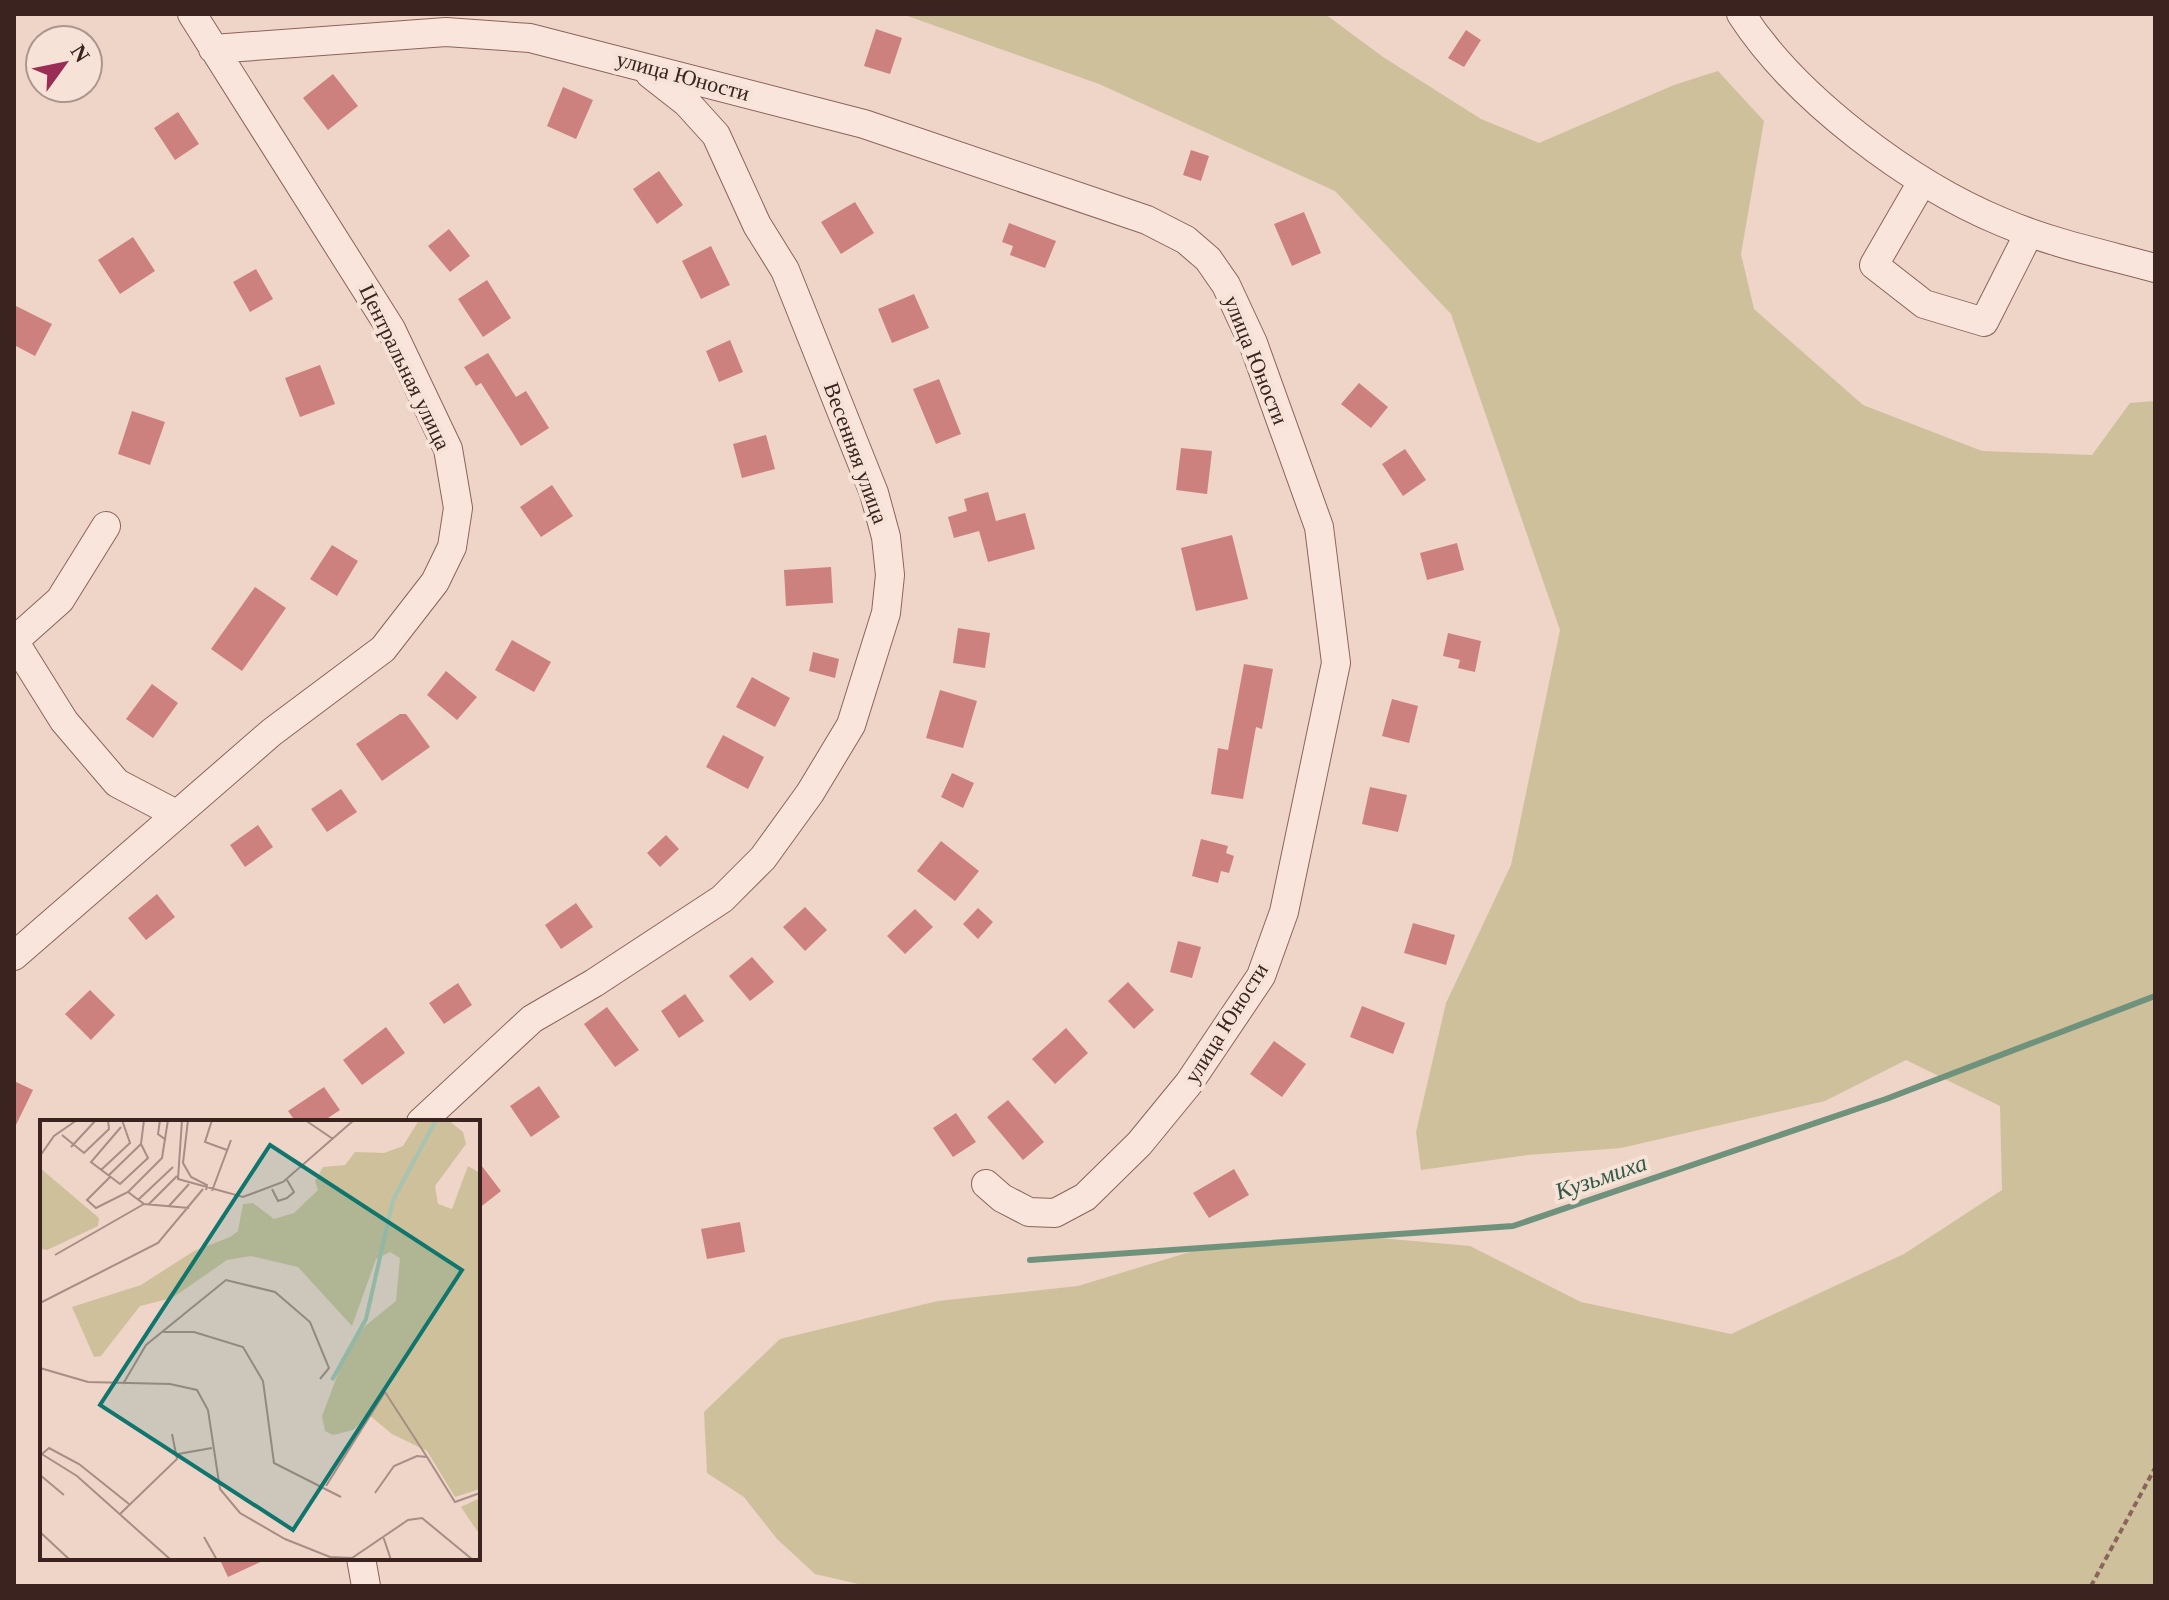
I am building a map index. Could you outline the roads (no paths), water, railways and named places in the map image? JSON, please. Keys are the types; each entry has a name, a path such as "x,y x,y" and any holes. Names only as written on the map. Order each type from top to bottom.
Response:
{"street":[{"name":"Центральная улица","path":"14,956 272,732 383,649 435,582 452,547 458,508 448,449 391,329 192,14"},
{"path":"1741,14 1761,46 1794,78 1922,182 2029,233 2155,268"},
{"name":"улица Юности","path":"213,49 446,32 530,38 593,52 646,70 864,124 1132,215 1186,240 1208,259 1226,285 1253,343 1319,527 1336,663 1284,912 1261,976 1189,1083 1139,1144 1096,1186 1055,1213 1029,1212 1002,1198 986,1184"},
{"name":"Весенняя улица","path":"423,1120 532,1019 722,899 763,858 810,793 851,725 886,613 890,575 886,537 874,493 785,270 757,225 716,135 687,103 646,70"},
{"path":"1922,182 1874,265 1924,304 1984,322 2029,233"},
{"path":"106,526 60,600 14,641 64,721 117,783 176,814"},
{"path":"361,1560 366,1586"}],"waterway":[{"name":"Кузьмиха","path":"1030,1260 1513,1226 1886,1099 2155,996"}]}
